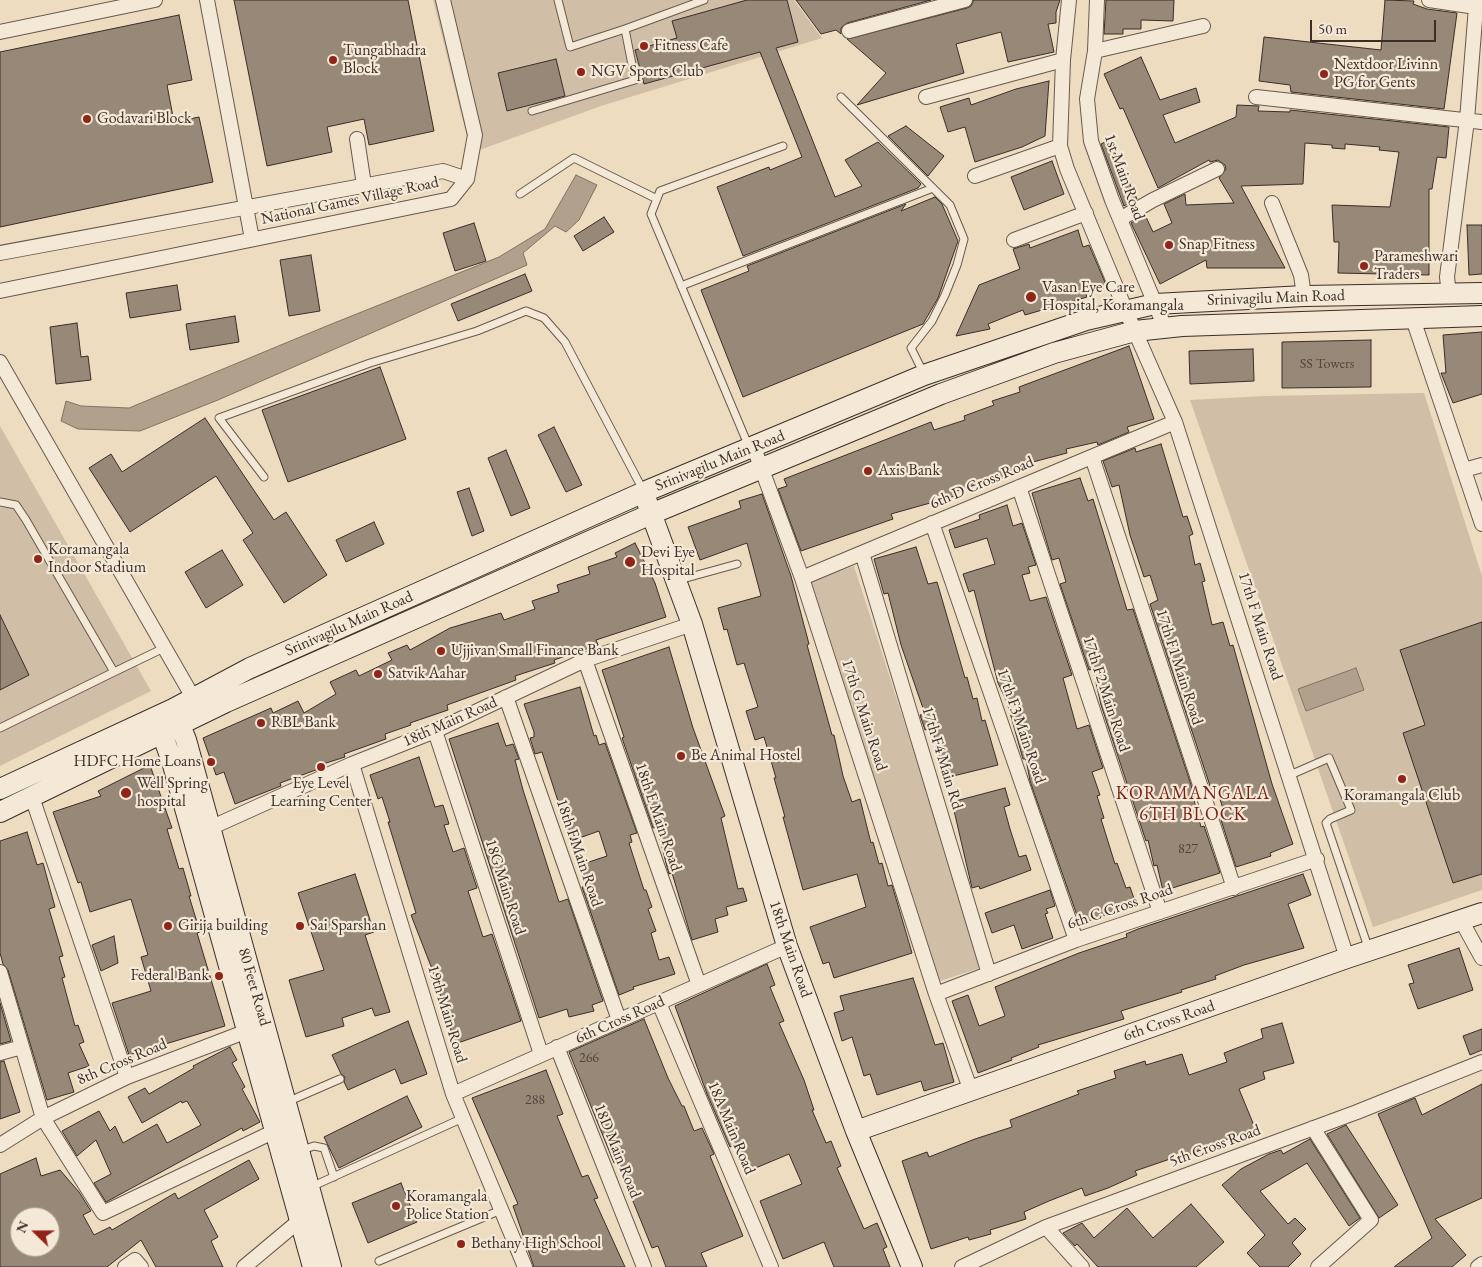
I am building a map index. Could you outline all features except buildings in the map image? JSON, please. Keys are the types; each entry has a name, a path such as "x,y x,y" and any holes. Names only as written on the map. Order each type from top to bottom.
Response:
{"main road":[{"name":"Srinivagilu Main Road","path":"198,705 250,668 644,492 752,449 924,375 1086,320 1155,304 1304,296 1482,293"},
{"name":"Srinivagilu Main Road","path":"0,812 32,797 198,705 762,467 941,394 1045,356 1135,331 1165,328 1300,321 1482,316"},
{"name":"18th Main Road","path":"644,492 692,624 787,946 856,1131 912,1267"},
{"name":"Srinivagilu Main Road","path":"0,789 168,721"},
{"name":"80 Feet Road","path":"168,721 210,828 310,1188 308,1214 313,1267"},
{"name":"80 Feet Road","path":"168,721 246,1031 275,1131 331,1267"},
{"name":"6th Cross Road","path":"856,1131 1369,950 1482,913"}],"street":[{"path":"0,32 156,0"},
{"path":"206,0 252,239"},
{"path":"443,0 475,135 467,179"},
{"path":"849,31 965,0"},
{"path":"975,176 1060,146 1063,60 1069,0"},
{"name":"1st Main Road","path":"1097,0 1095,51 1087,99 1091,141 1120,219 1165,328"},
{"path":"1429,0 1479,5 1467,120 1447,277 1449,294"},
{"path":"1095,51 1203,26"},
{"path":"926,97 1063,60"},
{"path":"1256,98 1482,122"},
{"path":"356,139 364,185"},
{"name":"17th F Main Road","path":"1060,146 1126,311 1176,422 1348,958"},
{"path":"1120,219 1153,200 1217,169"},
{"name":"National Games Village Road","path":"0,253 443,171 467,179 451,199 0,291"},
{"path":"1272,203 1300,275 1304,296"},
{"path":"1014,240 1086,213"},
{"path":"1413,319 1482,524"},
{"path":"0,362 166,646 198,705"},
{"name":"6th D Cross Road","path":"802,578 1176,422"},
{"name":"17th G Main Road","path":"752,449 762,467 802,578 936,994 971,1091"},
{"name":"17th F1 Main Road","path":"1092,457 1234,888"},
{"path":"1464,470 1482,465"},
{"name":"17th F2 Main Road","path":"1019,487 1160,912"},
{"name":"17th F3 Main Road","path":"932,523 1076,940"},
{"name":"17th F4 Main Rd","path":"862,553 989,974"},
{"name":"18th Main Road","path":"210,828 352,764 435,731 584,660 692,624"},
{"name":"18th E Main Road","path":"584,660 698,985"},
{"name":"18th F Main Road","path":"506,697 619,1020"},
{"name":"18G Main Road","path":"435,731 541,1054"},
{"name":"19th Main Road","path":"352,764 453,1094 525,1267"},
{"path":"32,797 127,1077"},
{"name":"6th C Cross Road","path":"936,994 1076,940 1317,859"},
{"path":"1461,920 1482,958"},
{"name":"6th Cross Road","path":"453,1094 787,946"},
{"path":"0,972 43,1118 103,1213 275,1131"},
{"name":"18A Main Road","path":"659,1003 771,1267"},
{"name":"8th Cross Road","path":"0,1145 43,1118 127,1077 265,1025"},
{"path":"0,1053 22,1047"},
{"name":"18D Main Road","path":"557,1047 644,1267"},
{"name":"5th Cross Road","path":"962,1267 1046,1226 1312,1128 1482,1062"},
{"path":"1312,1128 1371,1220 1318,1267"},
{"path":"244,1267 308,1214"},
{"path":"1046,1226 1082,1267"},
{"path":"125,1267 135,1260 142,1267"},
{"path":"1478,1267 1482,1264"}],"lane":[{"path":"558,0 570,47 704,0"},
{"path":"532,110 635,80 625,29"},
{"path":"841,97 950,205 964,239 957,265 945,295 932,321 911,348 924,375"},
{"path":"752,449 651,214 660,191 782,146"},
{"path":"520,194 574,158 657,199"},
{"path":"681,286 933,188"},
{"path":"264,477 219,418 370,363 478,331 526,311 544,318 565,342 644,492"},
{"path":"0,502 16,505 114,672"},
{"path":"676,580 737,564"},
{"path":"0,728 166,646"},
{"path":"1290,775 1329,758 1351,810 1330,819 1326,823 1369,950"},
{"path":"286,1102 340,1079"},
{"path":"310,1188 463,1118"},
{"path":"300,1151 314,1146 324,1148 334,1177"},
{"path":"379,1261 501,1210"}],"shaded area":[{"name":"NGV Sports Club","path":"433,0 794,0 822,38 601,106 471,153"},
{"path":"576,175 597,185 579,220 566,232 555,226 523,253 527,265 218,400 140,431 78,429 61,421 66,401 81,406 129,408 499,257 545,229"},
{"path":"1424,393 1482,576 1482,890 1373,927 1190,400 1264,396"},
{"name":"Koramangala Indoor Stadium","path":"0,426 151,691 0,766"},
{"path":"854,566 983,967 940,981 811,580"},
{"path":"1356,668 1364,690 1306,711 1298,689"}],"place":[{"name":"Fitness Cafe","path":"644,46"},
{"name":"Tungabhadra Block","path":"333,60"},
{"name":"NGV Sports Club","path":"581,72"},
{"name":"Nextdoor Livinn PG for Gents","path":"1324,74"},
{"name":"Godavari Block","path":"87,119"},
{"name":"Snap Fitness","path":"1169,245"},
{"name":"Parameshwari Traders","path":"1364,266"},
{"name":"Vasan Eye Care Hospital, Koramangala","path":"1031,297"},
{"name":"Axis Bank","path":"868,471"},
{"name":"Koramangala Indoor Stadium","path":"38,559"},
{"name":"Devi Eye Hospital","path":"630,562"},
{"name":"Ujjivan Small Finance Bank","path":"441,651"},
{"name":"Satvik Aahar","path":"378,674"},
{"name":"RBL Bank","path":"261,723"},
{"name":"Be Animal Hostel","path":"681,756"},
{"name":"HDFC Home Loans","path":"211,762"},
{"name":"Eye Level Learning Center","path":"321,767"},
{"name":"Koramangala Club","path":"1402,779"},
{"name":"Well Spring hospital","path":"126,793"},
{"name":"Girija building","path":"168,926"},
{"name":"Sai Sparshan","path":"300,926"},
{"name":"Federal Bank","path":"219,976"},
{"name":"Koramangala Police Station","path":"396,1206"},
{"name":"Bethany High School","path":"461,1244"}],"district":[{"name":"KORAMANGALA 6TH BLOCK","path":"1193,804"}]}
